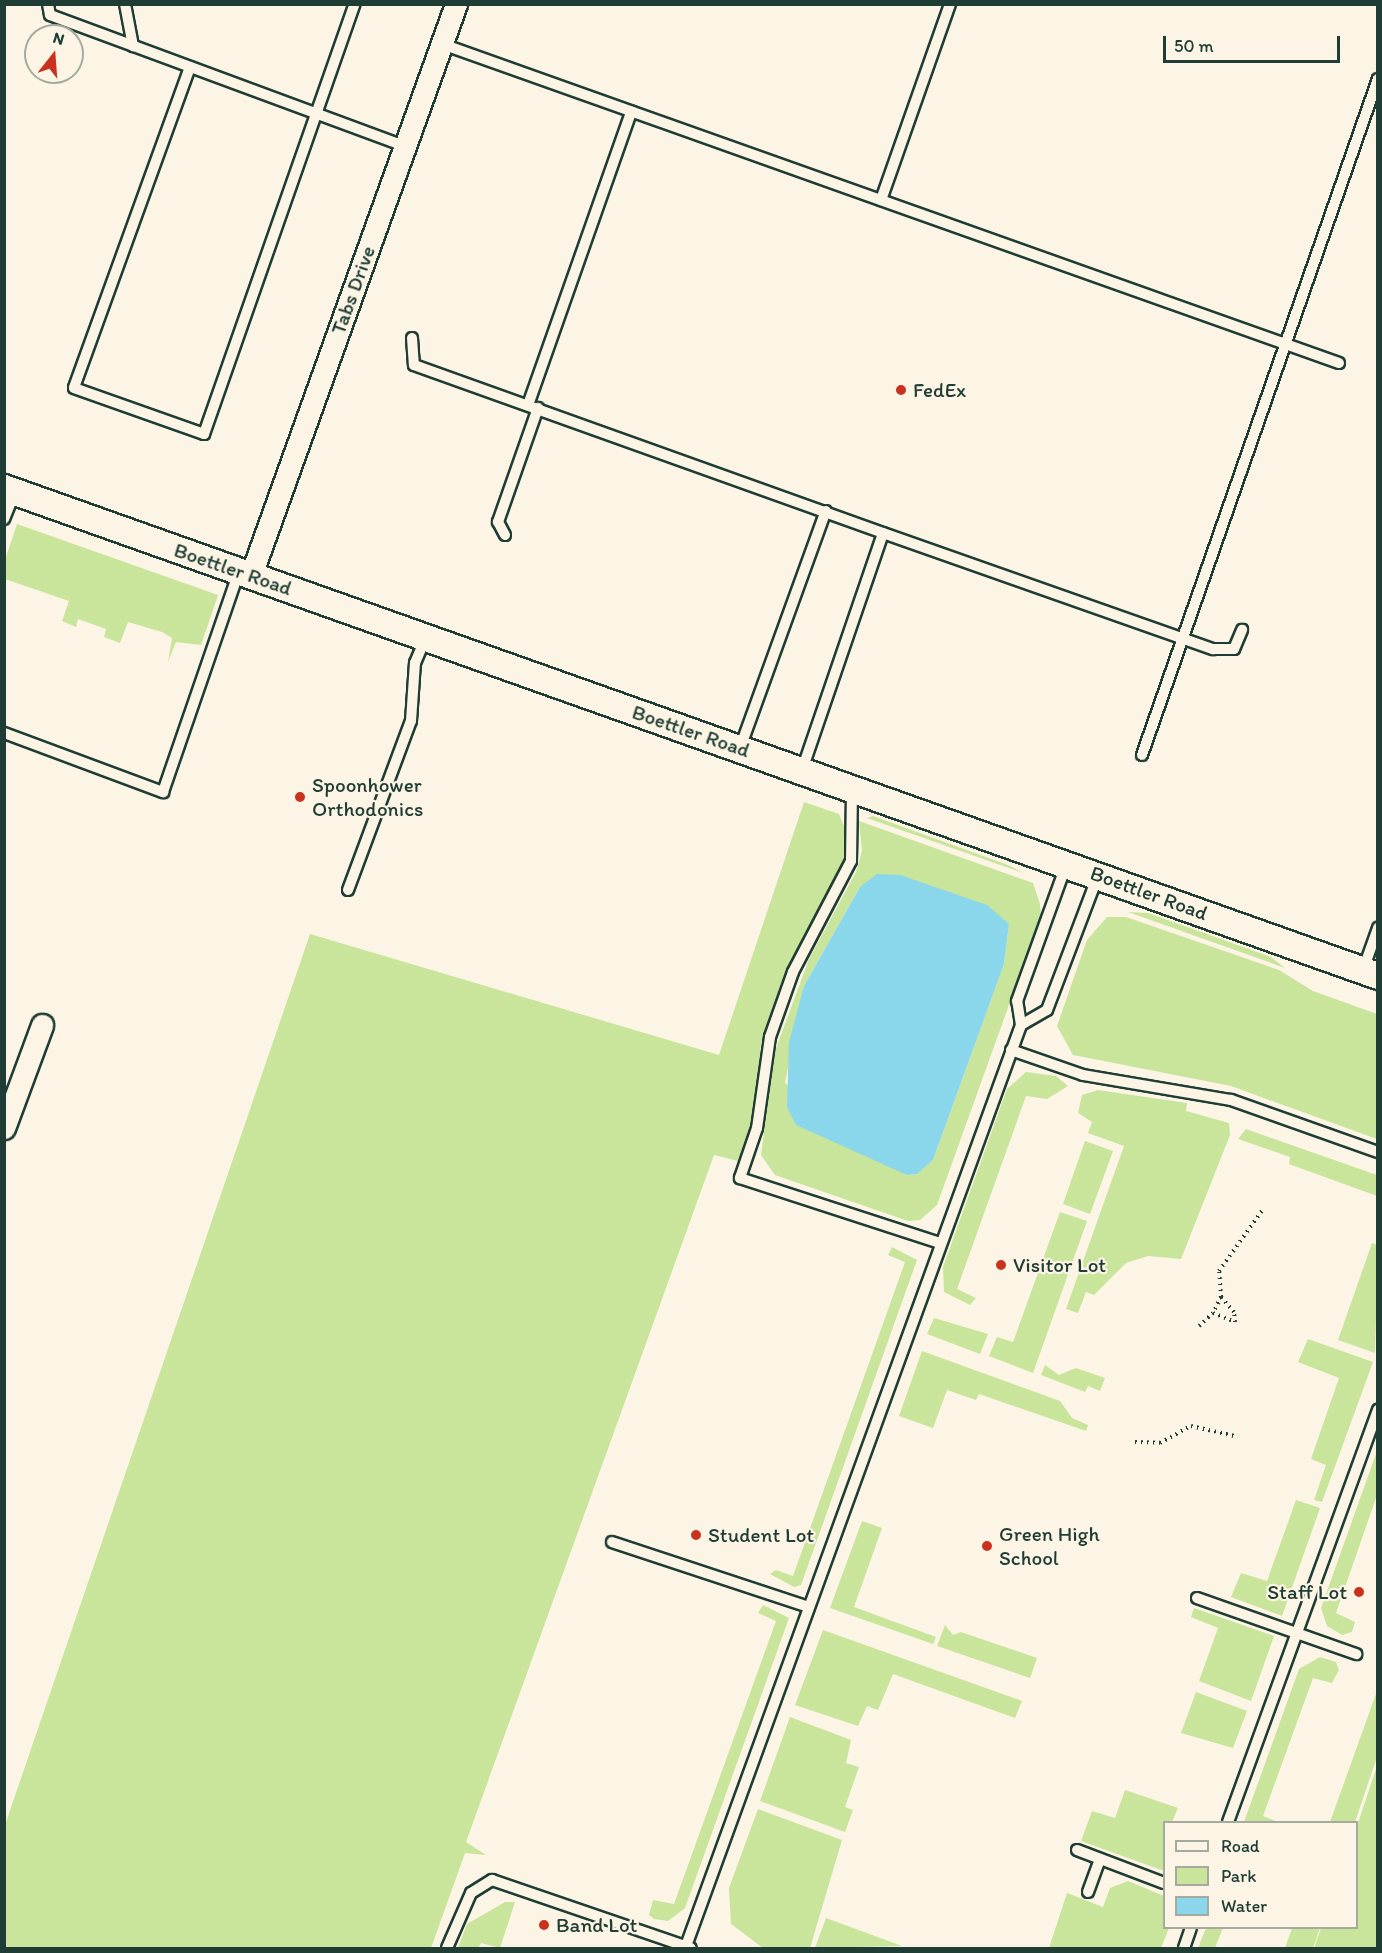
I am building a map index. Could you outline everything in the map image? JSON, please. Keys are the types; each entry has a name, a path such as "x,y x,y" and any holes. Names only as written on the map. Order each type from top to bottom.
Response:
{"street":[{"name":"Tabs Drive","path":"245,573 456,4"},
{"name":"Boettler Road","path":"10,490 852,787 1370,973"},
{"path":"4,1128 42,1025"}],"lane":[{"path":"48,4 50,15 405,146"},
{"path":"125,4 134,46"},
{"path":"190,67 74,388 204,434 319,115 355,4"},
{"path":"881,200 950,4"},
{"path":"442,44 1339,363"},
{"path":"1142,755 1185,639 1377,79"},
{"path":"505,535 498,522 533,407 631,112"},
{"path":"412,338 414,365 826,511 883,534 1214,649 1233,649 1242,630"},
{"path":"4,519 10,490"},
{"path":"740,748 826,511"},
{"path":"802,770 883,534"},
{"path":"4,733 163,792 245,573"},
{"path":"348,890 411,721 416,663 426,637"},
{"path":"852,787 852,861 793,972 770,1037 757,1128 740,1178 940,1243"},
{"path":"447,1948 478,1886 492,1880 515,1885 689,1947 808,1607 1021,1025 1017,1001 1067,864"},
{"path":"1021,1025 1047,1010 1098,875"},
{"path":"1370,973 1377,928"},
{"path":"1011,1050 1083,1075 1231,1100 1377,1152"},
{"path":"1228,1821 1377,1409"},
{"path":"612,1542 808,1607"},
{"path":"1197,1598 1295,1635 1356,1654"},
{"path":"1077,1850 1163,1883"},
{"path":"1088,1892 1100,1859"},
{"path":"1184,1948 1191,1929"}],"path":[{"path":"1199,1326 1213,1313 1221,1297 1222,1262 1238,1250 1245,1228 1263,1209"},
{"path":"1213,1313 1227,1322 1236,1320 1221,1297"},
{"path":"1135,1442 1160,1443 1191,1426 1235,1436"}],"green space":[{"path":"17,524 218,595 201,645 176,642 168,662 172,638 162,632 128,622 120,643 104,637 106,629 78,619 76,627 62,621 69,601 5,579 5,560"},
{"path":"804,802 839,814 848,836 846,854 780,986 761,1044 753,1121 738,1161 714,1155 466,1842 486,1855 465,1853 431,1948 5,1948 5,1825 310,934 719,1055"},
{"path":"873,816 1008,865 1023,873 867,818"},
{"path":"859,821 1033,883 1040,904 1041,916 937,1205 920,1220 908,1221 775,1175 761,1155 775,1051 809,959 856,872 862,851","holes":["860,887 1009,924 1004,964 933,1160 917,1174 906,1175 785,1083 804,986"]},
{"path":"1128,912 1148,913 1271,957 1285,968"},
{"path":"1107,917 1126,917 1279,970 1313,991 1377,1014 1377,1139 1231,1086 1073,1055 1057,1026 1087,940"},
{"path":"1026,1072 1056,1076 1068,1086 1047,1099 1026,1096 957,1289 976,1298 970,1305 944,1292 943,1267 1007,1089"},
{"path":"1098,1090 1187,1103 1186,1111 1229,1123 1230,1135 1181,1259 1148,1256 1126,1263 1094,1295 1086,1292 1078,1313 1066,1309 1124,1146 1088,1133 1092,1122 1078,1113 1082,1095"},
{"path":"1246,1129 1377,1175 1377,1196 1289,1164 1290,1157 1238,1139"},
{"path":"1085,1141 1113,1151 1090,1214 1063,1204"},
{"path":"1060,1212 1087,1221 1033,1373 989,1356 997,1337 1013,1342"},
{"path":"1372,1243 1378,1245 1375,1353 1338,1340"},
{"path":"892,1247 917,1260 801,1585 794,1587 770,1574 776,1570 793,1576 905,1262 888,1255"},
{"path":"934,1318 988,1334 980,1354 927,1334"},
{"path":"1308,1339 1373,1362 1322,1502 1314,1500 1326,1465 1311,1459 1339,1378 1298,1362"},
{"path":"922,1351 1060,1401 1072,1418 1088,1425 1086,1431 979,1394 976,1400 947,1390 933,1428 899,1416"},
{"path":"1045,1365 1059,1375 1076,1368 1105,1378 1100,1391 1088,1386 1085,1392 1041,1375"},
{"path":"1377,1451 1377,1495 1336,1613 1355,1622 1352,1632 1342,1635 1327,1626 1321,1608"},
{"path":"1296,1500 1320,1508 1282,1616 1231,1597 1241,1573 1267,1581"},
{"path":"862,1521 882,1528 854,1607 936,1637 933,1644 830,1608"},
{"path":"763,1605 789,1618 685,1908 668,1921 654,1919 649,1915 653,1900 674,1904 776,1621 758,1613"},
{"path":"1194,1608 1274,1636 1251,1701 1199,1681 1218,1628 1191,1617"},
{"path":"945,1625 953,1635 961,1632 1037,1658 1030,1678 937,1646"},
{"path":"823,1630 1022,1701 1015,1718 893,1674 878,1710 867,1706 858,1726 795,1705"},
{"path":"1320,1657 1336,1662 1339,1670 1332,1683 1313,1678 1263,1816 1276,1821 1244,1821 1299,1669"},
{"path":"1377,1691 1377,1757 1355,1821 1330,1821"},
{"path":"1196,1692 1247,1711 1233,1748 1181,1733"},
{"path":"790,1717 851,1740 846,1763 859,1767 845,1807 853,1810 845,1832 760,1801"},
{"path":"1377,1766 1377,1948 1314,1948 1321,1929 1358,1929 1358,1823"},
{"path":"1125,1790 1178,1808 1172,1821 1163,1821 1163,1871 1081,1841 1092,1811 1115,1818"},
{"path":"758,1809 842,1840 810,1948 763,1948 731,1924 729,1888"},
{"path":"1128,1881 1163,1896 1163,1929 1169,1929 1161,1948 1049,1948 1067,1893 1103,1907 1110,1888"},
{"path":"505,1902 515,1902 500,1948 481,1943 478,1948 458,1948 467,1924"},
{"path":"826,1918 902,1946 815,1948"},
{"path":"1206,1929 1223,1929 1215,1948 1198,1948"},
{"path":"1292,1929 1320,1929 1313,1948 1285,1948"}],"water":[{"path":"877,874 900,875 987,905 1009,924 1004,964 933,1160 917,1174 907,1175 796,1125 787,1107 789,1042 804,986 860,887"}],"place":[{"name":"FedEx","path":"901,390"},
{"name":"Spoonhower Orthodonics","path":"300,797"},
{"name":"Visitor Lot","path":"1001,1265"},
{"name":"Student Lot","path":"696,1535"},
{"name":"Green High School","path":"987,1546"},
{"name":"Staff Lot","path":"1359,1592"},
{"name":"Band Lot","path":"544,1925"}]}
